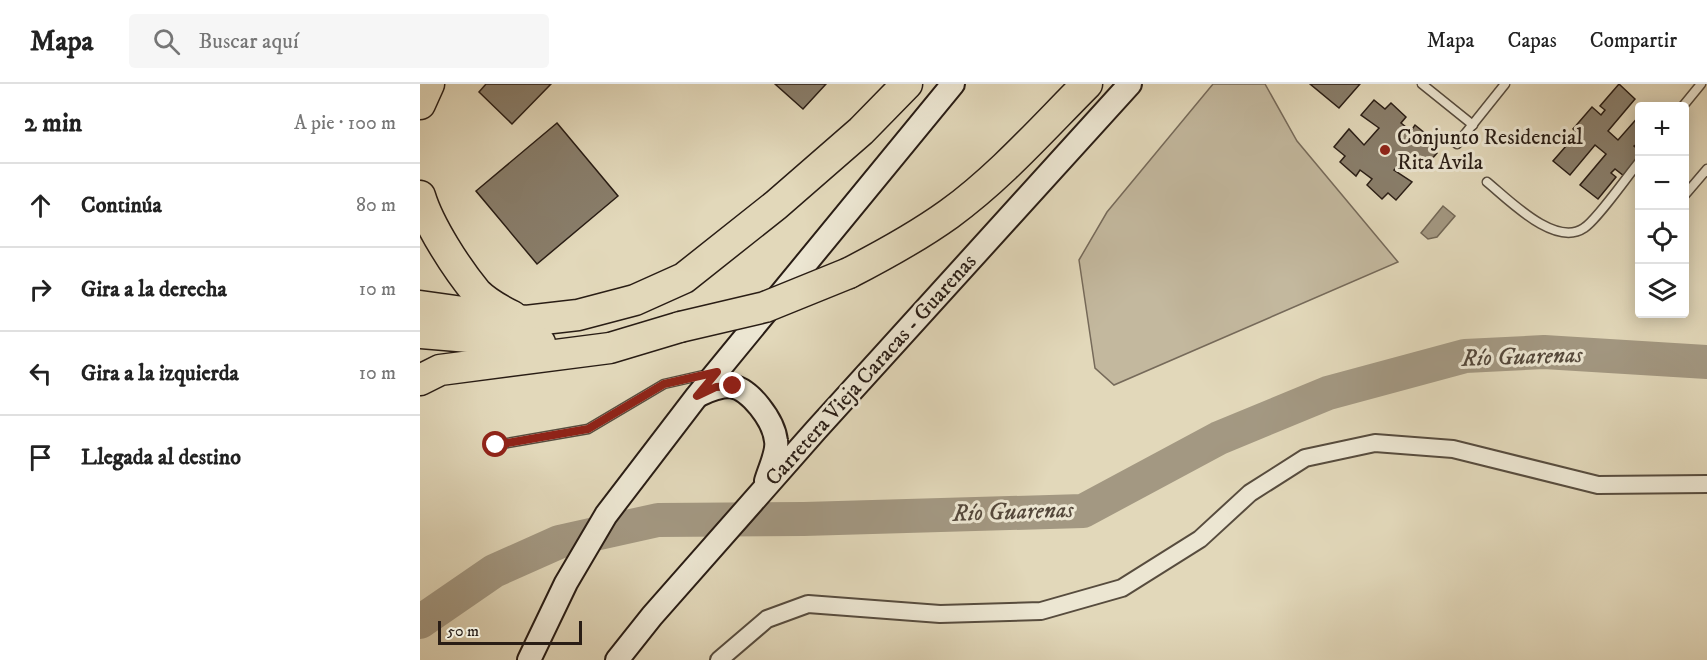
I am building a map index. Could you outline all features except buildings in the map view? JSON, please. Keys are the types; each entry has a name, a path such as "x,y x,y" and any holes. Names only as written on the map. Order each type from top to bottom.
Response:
{"highway":[{"path":"420,104 429,84"},
{"path":"420,306 526,321 578,315 634,300 684,278 853,138 907,84"},
{"path":"420,380 440,370 609,348 680,327 765,307 849,273 904,244 950,213 993,177 1087,84"},
{"path":"420,196 438,235 478,293 499,310 526,321"},
{"path":"420,333 609,348"}],"main road":[{"path":"529,660 566,583 606,515 697,396 952,84"},
{"name":"Carretera Vieja Caracas - Guarenas","path":"617,660 652,616 765,487 1130,84"},
{"path":"697,396 716,387 733,386 747,394 760,408 771,424 777,442 765,487"}],"street":[{"path":"719,660 767,619 808,603 940,614 1041,611 1122,588 1200,539 1250,493 1305,458 1375,443 1453,449 1598,485 1707,484"}],"lane":[{"path":"1422,84 1473,125"},
{"path":"1457,144 1505,84"},
{"path":"1686,102 1701,84"},
{"path":"1487,182 1541,226 1572,234 1586,228 1635,167"},
{"path":"1689,190 1707,169"},
{"path":"496,445 588,429 664,384 717,372"}],"shaded area":[{"path":"1213,84 1265,84 1297,141 1398,262 1114,385 1095,368 1079,260 1107,212"},
{"path":"1443,206 1455,216 1437,237 1428,239 1421,233"}],"waterway":[{"name":"Río Guarenas","path":"420,622 494,571 559,542 658,520 804,519 1083,511 1219,438 1328,393 1465,356 1544,352 1707,362"}],"place":[{"name":"Conjunto Residencial Rita Avila","path":"1385,150"}],"route":[{"path":"496,445 588,429 664,384 717,372 697,396 716,387 733,386"}]}
